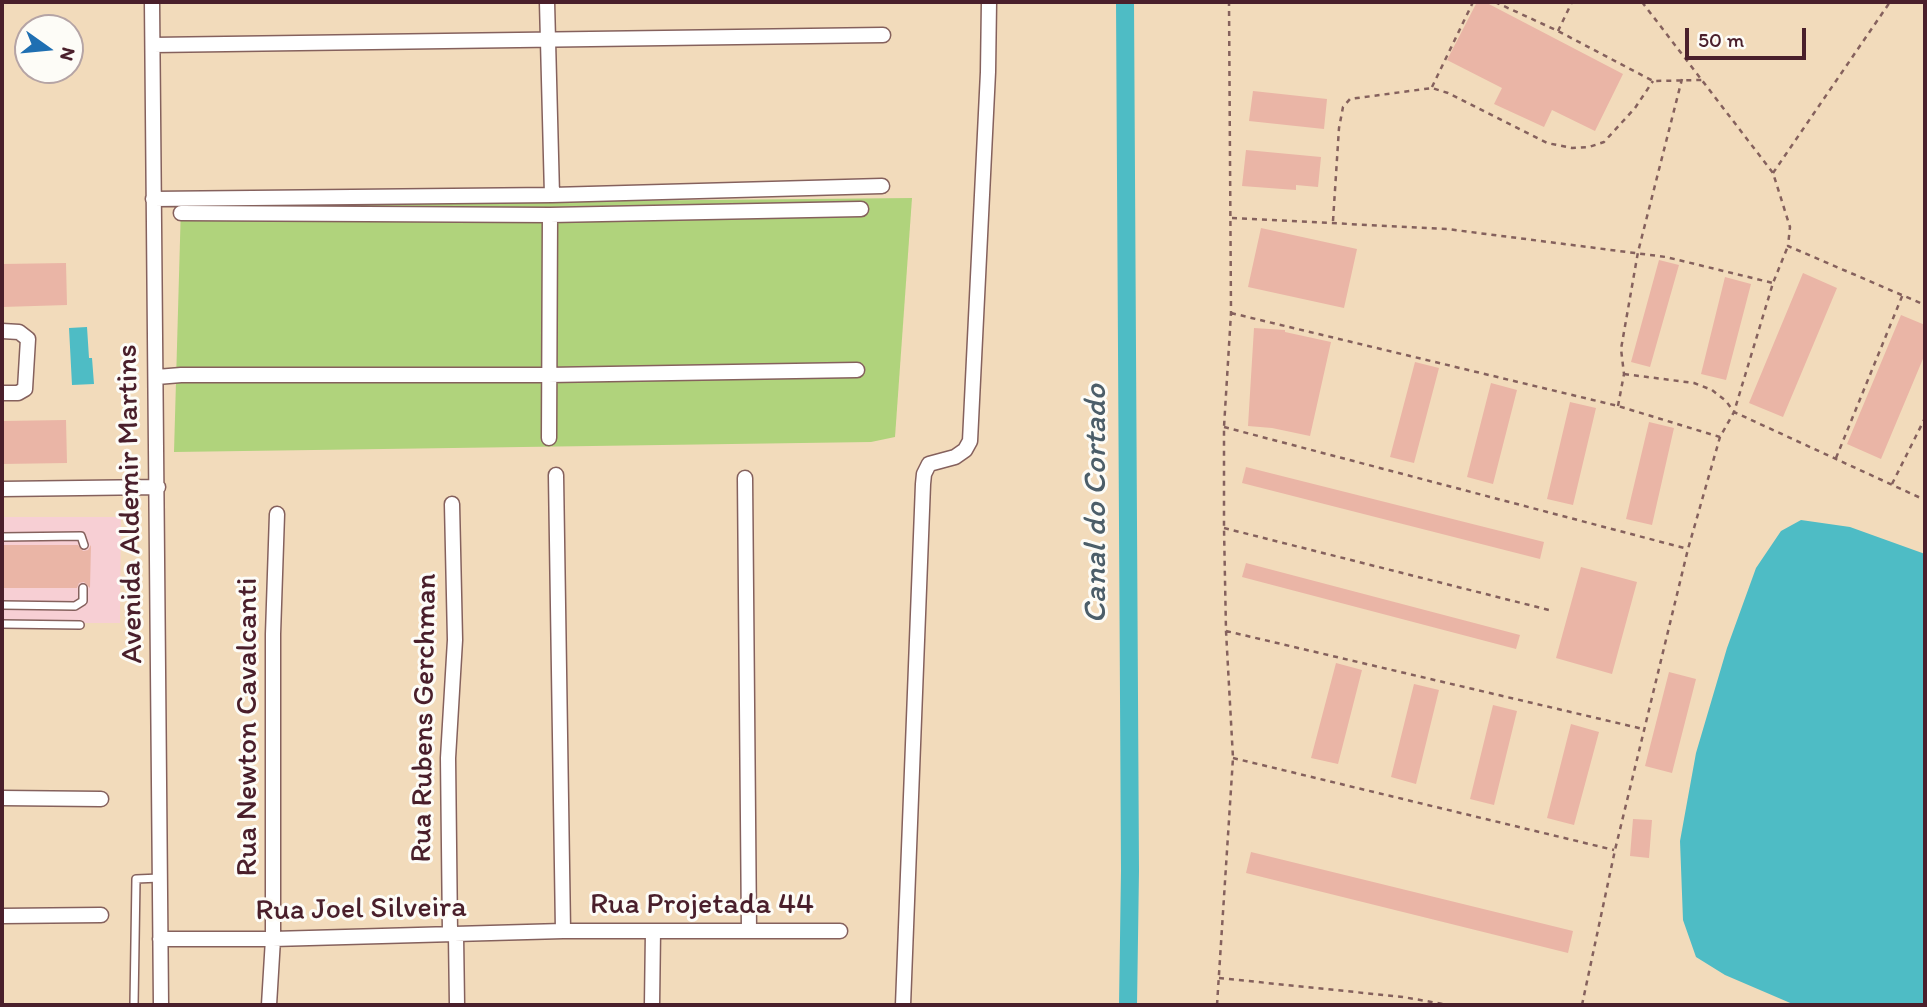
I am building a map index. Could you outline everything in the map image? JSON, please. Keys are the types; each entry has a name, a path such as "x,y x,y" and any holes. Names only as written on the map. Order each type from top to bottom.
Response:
{"street":[{"name":"Avenida Aldemir Martins","path":"152,2 161,1005"},
{"path":"547,2 552,195"},
{"path":"903,1005 923,484 929,464 955,457 965,450 970,441 989,2"},
{"path":"153,45 883,35"},
{"path":"153,199 552,195 882,186"},
{"path":"181,213 550,215 861,209"},
{"path":"549,438 550,215"},
{"path":"2,331 19,332 28,339 25,389 18,393 2,393"},
{"path":"157,377 857,370"},
{"path":"556,475 563,931"},
{"path":"745,478 749,931"},
{"path":"2,489 158,487"},
{"name":"Rua Rubens Gerchman","path":"452,504 456,640 448,758 457,1005"},
{"name":"Rua Newton Cavalcanti","path":"269,1005 273,939 273,634 277,514"},
{"path":"2,798 101,799"},
{"path":"2,916 101,915"},
{"name":"Rua Projetada 44","path":"563,931 841,931"},
{"name":"Rua Joel Silveira","path":"160,939 273,939 563,931"},
{"path":"652,1005 653,931"}],"lane":[{"path":"2,537 81,536 84,545"},
{"path":"2,606 75,606 83,601 83,588"},
{"path":"2,624 80,625"},
{"path":"134,1005 136,879 161,878"}],"path":[{"path":"1217,1005 1233,758 1224,528 1224,427 1231,313 1232,218 1229,2"},
{"path":"1432,88 1473,2"},
{"path":"1495,2 1558,31 1653,81 1702,80"},
{"path":"1558,31 1572,2"},
{"path":"1582,1005 1643,729 1688,549 1720,437 1734,412 1773,283 1788,246 1790,227 1773,173 1642,2"},
{"path":"1773,173 1890,2"},
{"path":"1618,406 1624,374 1621,349 1638,252 1682,79"},
{"path":"1333,222 1339,128 1343,107 1350,99 1432,88 1448,93 1547,143 1572,148 1589,147 1604,142 1653,81"},
{"path":"1232,218 1447,229 1638,252 1773,283"},
{"path":"1788,246 1925,305"},
{"path":"1836,458 1903,294"},
{"path":"1231,313 1618,406 1720,437"},
{"path":"1624,374 1694,383 1712,390 1726,401 1734,412 1925,500"},
{"path":"1892,484 1925,418"},
{"path":"1224,427 1688,549"},
{"path":"1224,528 1549,610"},
{"path":"1226,631 1643,729"},
{"path":"1233,758 1615,850"},
{"path":"1218,978 1403,997 1449,1005"}],"shaded area":[{"path":"2,517 121,517 120,623 2,623"}],"green space":[{"path":"912,198 895,437 871,442 174,452 181,205"}],"water":[{"path":"87,327 94,384 72,385 69,328"},
{"path":"1801,520 1850,527 1925,554 1925,1005 1795,1005 1725,975 1696,957 1683,920 1680,841 1696,753 1727,648 1756,568 1781,531"}],"building":[{"path":"1477,2 1485,2 1623,74 1595,131 1552,110 1544,127 1494,104 1502,88 1447,60"},
{"path":"1253,91 1327,99 1324,129 1249,121"},
{"path":"1246,150 1321,157 1318,187 1296,185 1296,190 1242,186"},
{"path":"1261,228 1357,249 1344,308 1248,287"},
{"path":"1659,260 1679,265 1650,367 1631,362"},
{"path":"66,263 67,305 2,307 2,264"},
{"path":"1803,273 1837,288 1783,417 1749,403"},
{"path":"1725,277 1751,284 1726,380 1701,374"},
{"path":"1901,315 1925,325 1925,354 1881,459 1847,444"},
{"path":"1254,328 1285,330 1331,342 1310,436 1248,426"},
{"path":"1415,362 1439,368 1414,463 1390,457"},
{"path":"1491,383 1517,390 1493,484 1467,477"},
{"path":"1570,402 1596,408 1573,505 1547,499"},
{"path":"66,420 67,463 2,464 2,421"},
{"path":"1649,422 1674,428 1652,525 1626,519"},
{"path":"1246,467 1544,542 1540,559 1242,483"},
{"path":"2,545 78,545 83,551 88,550 91,545 90,588 84,582 79,583 77,588 2,588"},
{"path":"1246,563 1520,635 1516,649 1242,577"},
{"path":"1581,567 1637,582 1612,674 1556,658"},
{"path":"1336,663 1362,670 1338,764 1311,758"},
{"path":"1669,672 1696,679 1672,773 1645,766"},
{"path":"1414,684 1439,690 1416,784 1391,777"},
{"path":"1493,705 1517,711 1494,805 1470,799"},
{"path":"1571,724 1599,732 1574,825 1547,818"},
{"path":"1633,819 1652,820 1649,858 1630,856"},
{"path":"1251,852 1573,931 1568,953 1246,873"}],"waterway":[{"name":"Canal do Cortado","path":"1125,2 1130,871 1128,1005"}]}
